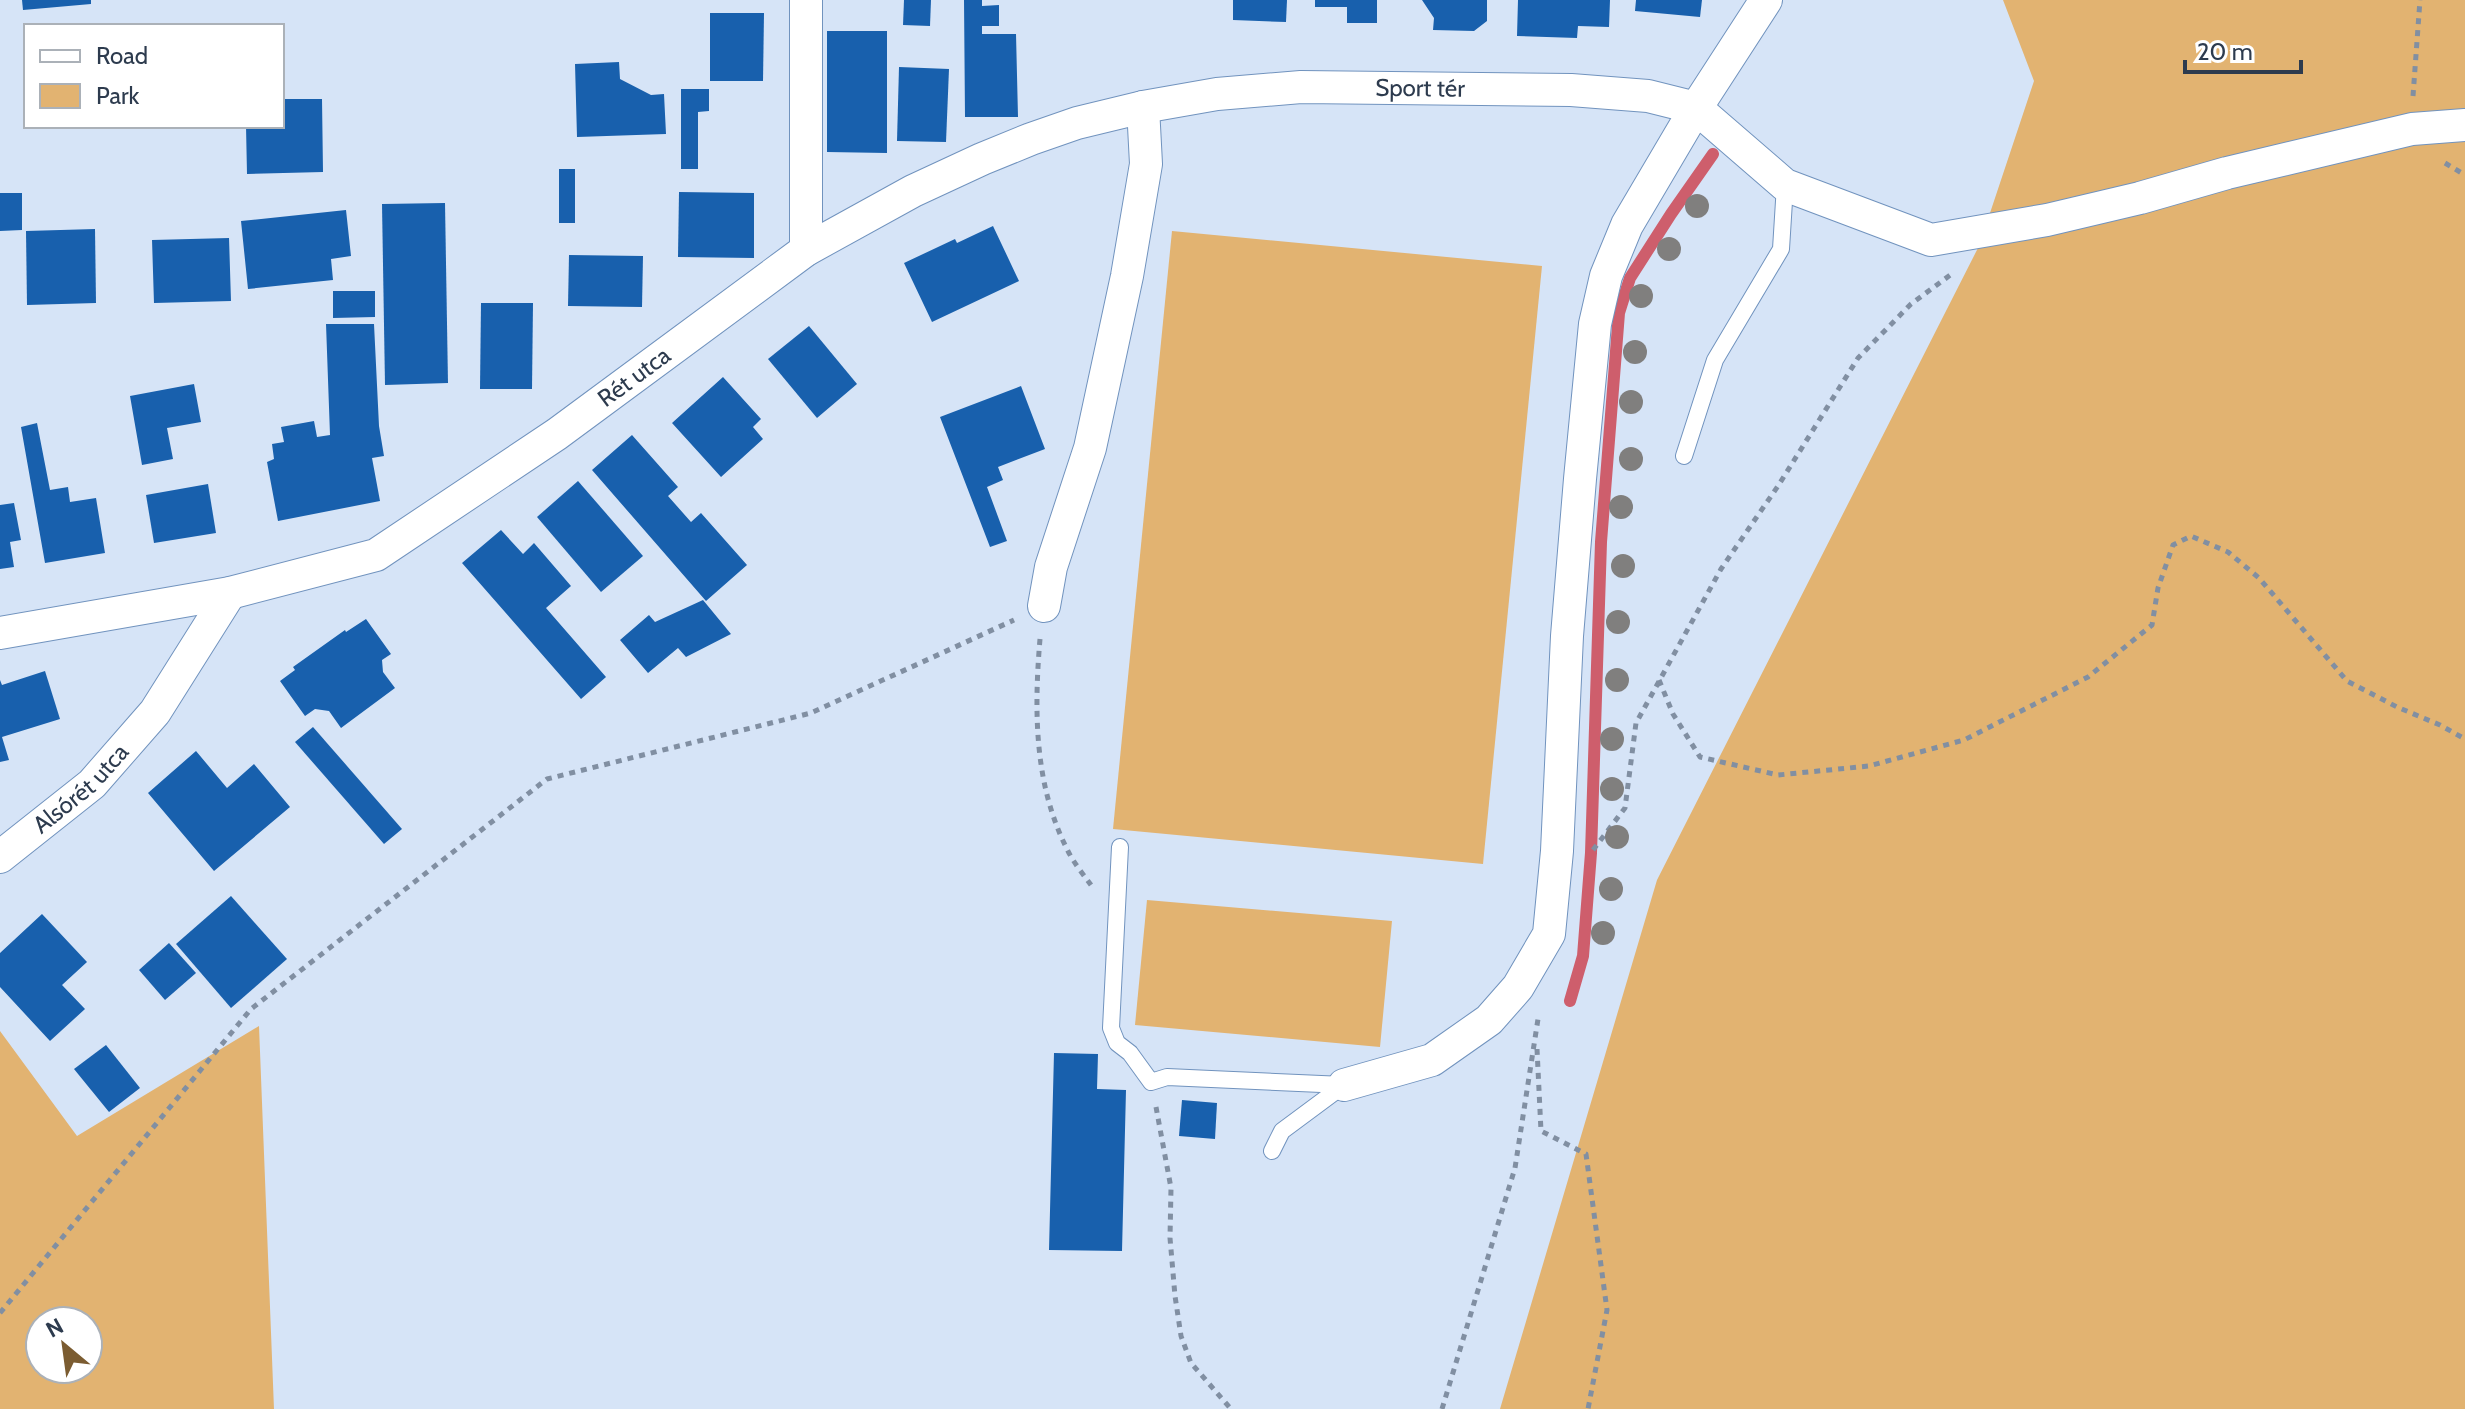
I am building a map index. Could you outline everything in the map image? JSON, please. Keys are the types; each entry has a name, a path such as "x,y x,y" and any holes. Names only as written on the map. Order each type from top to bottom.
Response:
{"street":[{"path":"806,0 806,250"},
{"path":"1344,1085 1432,1060 1489,1020 1518,987 1549,934 1557,851 1567,636 1595,324 1606,276 1627,225 1696,108 1766,0"},
{"name":"Sport tér","path":"1031,139 1077,123 1143,107 1217,94 1316,87 1571,90 1648,96 1696,108"},
{"path":"1044,606 1051,567 1090,448 1121,305 1146,164 1143,107"},
{"path":"1696,108 1785,185 1931,240 2047,220 2412,129 2465,125"},
{"name":"Rét utca","path":"0,633 230,593 376,555 557,434 806,250 913,191 1031,139"},
{"name":"Alsórét utca","path":"0,857 92,784 155,712 230,593"}],"lane":[{"path":"1684,456 1715,360 1781,249 1785,185"},
{"path":"1120,847 1112,1033 1151,1082 1167,1077 1344,1085"},
{"path":"1272,1151 1282,1131 1344,1085"}],"path":[{"path":"2412,129 2420,0"},
{"path":"1557,851 1591,853 1625,808 1636,723 1721,569 1778,486 1858,358 1911,304 1961,268"},
{"path":"1659,680 1673,714 1700,757 1778,775 1883,763 1964,740 2088,677 2152,625 2158,588 2173,545 2191,536 2228,552 2259,578 2347,681 2465,739"},
{"path":"0,1313 251,1009 547,779 811,713 1044,606 1037,707 1038,751 1046,792 1067,851 1098,896 1114,933"},
{"path":"1442,1409 1515,1168 1540,1007"},
{"path":"1536,1036 1541,1131 1586,1154 1607,1310 1588,1409"},
{"path":"1151,1082 1171,1188 1170,1238 1179,1322 1187,1356 1199,1375 1231,1409"}],"green space":[{"path":"2003,0 2465,0 2465,1409 1500,1409 1657,880 1979,246 2034,81"},
{"path":"1172,231 1542,266 1483,864 1113,829"},
{"path":"1147,900 1392,921 1380,1047 1135,1025"},
{"path":"259,1026 274,1409 0,1409 0,1031 77,1136"}],"building":[{"path":"22,0 91,0 91,4 23,10"},
{"path":"904,0 931,0 930,26 903,25"},
{"path":"964,0 982,0 982,6 999,5 999,26 982,26 982,34 1016,34 1018,117 965,117"},
{"path":"1233,0 1287,0 1286,22 1233,20"},
{"path":"1315,0 1377,0 1377,23 1347,23 1347,7 1315,7"},
{"path":"1422,0 1487,0 1487,21 1474,31 1433,30 1434,18"},
{"path":"1518,0 1610,0 1609,27 1578,26 1577,38 1517,36"},
{"path":"1636,0 1702,0 1700,17 1635,11"},
{"path":"710,13 764,13 763,81 710,81"},
{"path":"827,31 887,31 887,153 827,152"},
{"path":"619,62 620,79 651,95 664,94 666,134 577,137 575,64"},
{"path":"899,67 949,69 946,142 897,141"},
{"path":"681,89 709,89 709,111 698,112 698,169 681,169"},
{"path":"284,99 322,99 323,172 247,174 246,128 284,128"},
{"path":"559,169 575,169 575,223 559,223"},
{"path":"679,192 754,193 754,258 678,257"},
{"path":"0,193 22,193 22,230 0,231"},
{"path":"445,203 448,383 385,385 382,204"},
{"path":"346,210 351,256 331,259 333,280 248,289 241,221"},
{"path":"993,226 1019,281 932,322 904,263 955,239 957,243"},
{"path":"95,229 96,303 27,305 26,231"},
{"path":"229,238 231,301 154,303 152,240"},
{"path":"569,255 643,256 642,307 568,306"},
{"path":"333,291 375,291 375,317 333,318"},
{"path":"481,303 533,303 532,389 480,389"},
{"path":"326,324 374,324 379,426 384,456 372,458 380,501 278,521 267,462 274,459 272,444 284,442 281,427 314,421 317,437 330,435"},
{"path":"809,326 857,384 817,418 768,359"},
{"path":"723,377 761,419 753,427 763,439 721,477 672,423"},
{"path":"194,384 201,422 167,428 173,459 142,465 130,396"},
{"path":"1021,386 1045,449 998,467 1003,480 987,487 1007,541 990,547 940,417"},
{"path":"37,423 50,490 68,487 70,502 96,498 105,553 45,563 21,427"},
{"path":"632,435 678,487 668,496 691,522 701,513 747,565 706,601 592,470"},
{"path":"578,481 643,556 601,592 537,517"},
{"path":"208,484 216,533 154,543 146,495"},
{"path":"14,503 21,540 10,542 14,567 0,569 0,505"},
{"path":"501,530 523,554 534,543 571,586 546,608 606,677 581,699 462,563"},
{"path":"703,600 731,634 686,657 678,648 648,673 620,640 649,615 655,622"},
{"path":"366,619 391,654 382,660 383,672 395,688 341,728 329,711 315,709 305,716 280,681 295,670 293,667"},
{"path":"45,671 60,719 2,737 9,760 0,762 0,680 2,685"},
{"path":"313,727 402,829 384,844 295,742"},
{"path":"196,751 227,788 254,764 290,807 214,871 148,793"},
{"path":"231,896 287,959 231,1008 176,944"},
{"path":"42,914 87,962 62,985 85,1009 50,1041 0,987 0,953"},
{"path":"169,943 196,973 165,1000 139,970"},
{"path":"106,1045 140,1088 109,1112 74,1069"},
{"path":"1054,1053 1098,1054 1097,1089 1126,1090 1122,1251 1049,1250"},
{"path":"1182,1100 1217,1103 1215,1139 1179,1136"}],"waterway":[{"path":"1570,1001 1583,956 1591,853 1601,542 1619,313 1630,278 1713,154"}]}
